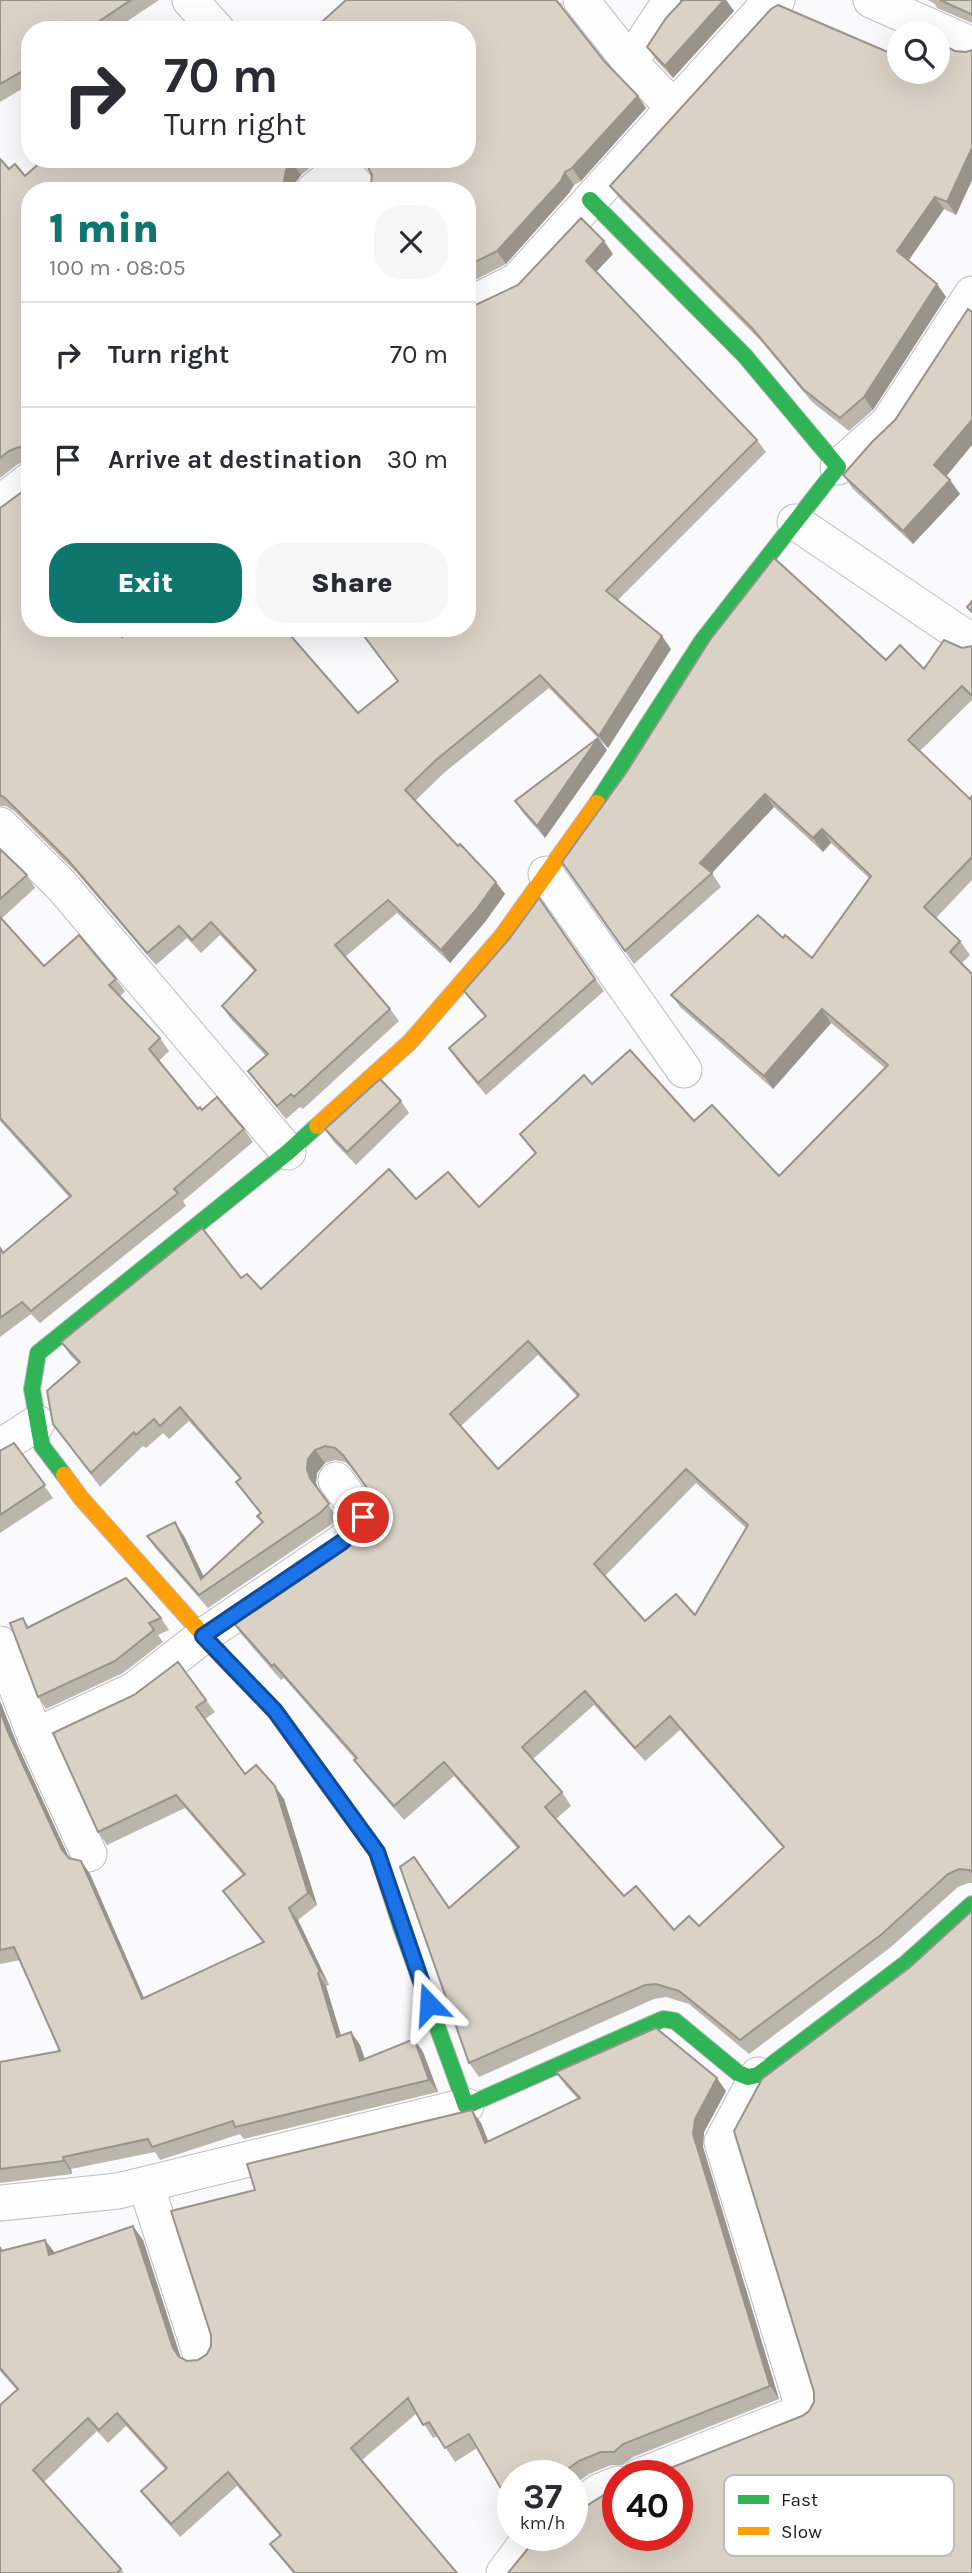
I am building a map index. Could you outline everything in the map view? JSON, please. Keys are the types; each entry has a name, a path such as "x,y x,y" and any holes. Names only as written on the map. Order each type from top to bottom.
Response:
{"street":[{"path":"190,0 209,21"},
{"path":"581,0 629,62 674,107"},
{"path":"629,62 671,0"},
{"path":"476,302 518,281 767,5 777,0"},
{"path":"871,0 972,45"},
{"path":"329,182 345,173"},
{"path":"590,200 745,356 838,467"},
{"path":"466,2106 401,1927 377,1852 275,1711 203,1636 81,1498 42,1446 32,1389 38,1353 288,1152 410,1042 502,936 617,775 702,641 838,467 888,423 972,294"},
{"path":"0,503 21,487"},
{"path":"796,522 972,642"},
{"path":"0,825 62,886 288,1152"},
{"path":"546,874 684,1070"},
{"path":"0,1447 37,1423"},
{"path":"34,1735 134,1690 203,1636 342,1542 363,1522 360,1510 336,1480"},
{"path":"0,1644 34,1735 89,1854"},
{"path":"680,2460 804,2411 722,2142 758,2075 905,1964 972,1904"},
{"path":"0,2203 118,2191 466,2106 663,2019 675,2021 737,2073 748,2077 758,2075"},
{"path":"146,2185 201,2355"},
{"path":"504,2573 520,2551"}],"building":[{"path":"0,0 131,0 100,21 21,21 21,72 0,84"},
{"path":"346,0 556,0 605,62 638,96 572,168 565,172 561,181 497,251 476,262 476,182 371,182 368,168 476,168 476,21 323,21"},
{"path":"681,0 724,0 665,66 647,47"},
{"path":"940,0 972,0 972,15 971,14"},
{"path":"778,5 887,52 887,84 950,84 950,49 966,52 972,50 972,148 947,202 935,197 897,251 937,284 864,397 840,418 803,389 752,328 610,186 771,9"},
{"path":"0,159 9,169 15,164 25,176 34,168 288,168 284,182 21,182 21,447 9,451 0,458"},
{"path":"581,218 604,241 586,261 757,440 606,591 662,636 599,736 540,675 436,760 405,790 496,882 441,950 388,900 335,945 390,1009 294,1097 291,1094 277,1106 248,1071 268,1054 222,1006 256,970 211,922 192,940 179,926 147,953 68,860 0,795 0,508 21,493 21,637 292,637 358,713 398,681 365,637 476,637 476,305 518,285"},
{"path":"968,309 972,312 972,420 934,465 950,480 903,531 843,475 895,420"},
{"path":"774,558 886,660 900,645 924,669 944,640 962,648 972,646 972,696 962,686 908,740 970,799 972,796 972,857 924,907 960,941 950,952 972,974 972,1872 959,1869 948,1874 882,1934 740,2040 679,1991 656,1984 645,1985 469,2063 400,1867 414,1857 449,1908 519,1847 444,1762 394,1806 354,1760 357,1758 232,1621 346,1543 372,1517 374,1503 370,1492 335,1448 325,1446 315,1450 308,1459 307,1469 310,1478 329,1504 320,1513 199,1595 147,1536 175,1522 201,1579 263,1522 257,1516 261,1513 236,1482 241,1478 180,1407 160,1426 154,1419 136,1435 134,1432 91,1473 53,1424 47,1391 80,1362 61,1342 202,1228 241,1278 247,1274 261,1289 389,1169 416,1199 448,1172 479,1207 536,1153 520,1134 584,1075 592,1084 630,1050 694,1121 712,1105 779,1176 888,1065 822,1009 764,1076 671,995 758,915 783,938 785,935 812,958 871,876 822,829 813,838 765,794 700,863 712,873 625,951 562,862 626,773 710,640","holes":["528,1341 579,1395 498,1469 450,1414","686,1469 748,1525 695,1615 676,1594 645,1621 594,1564","585,1691 635,1748 670,1716 784,1847 699,1926 689,1916 674,1930 636,1886 624,1896 545,1807 562,1792 522,1747"]},
{"path":"598,738 537,826 515,801"},
{"path":"0,849 27,875 0,899"},
{"path":"539,898 595,979 478,1083 449,1048 486,1016 464,991 510,938"},
{"path":"0,917 44,966 79,935 116,979 109,985 160,1038 149,1049 198,1109 200,1107 202,1110 217,1097 244,1129 174,1189 178,1193 31,1311 22,1302 0,1318 0,1248 3,1253 71,1196 0,1118"},
{"path":"380,1079 401,1101 347,1152 325,1129"},
{"path":"14,1443 45,1485 0,1515 0,1451"},
{"path":"126,1578 161,1618 149,1623 154,1630 115,1661 38,1697 10,1623 23,1618 27,1628"},
{"path":"178,1662 206,1700 196,1707 245,1774 256,1765 275,1786 308,1893 289,1908 320,1972 318,1973 337,2037 351,2032 360,2061 414,2039 429,2080 235,2127 233,2121 152,2147 148,2139 63,2157 64,2161 0,2169 0,2062 60,2051 14,1947 0,1950 0,1711 62,1850 69,1858 81,1861 142,1999 264,1942 223,1891 245,1874 176,1795 98,1832 53,1733 134,1695"},
{"path":"972,1911 972,2573 508,2573 526,2551 588,2551 588,2505 602,2496 602,2551 693,2551 693,2460 691,2460 802,2416 814,2402 814,2392 734,2131 762,2079 909,1968"},
{"path":"656,2028 717,2078 695,2119 693,2134 770,2386 623,2444 614,2452 601,2452 581,2460 497,2460 497,2482 469,2434 445,2448 429,2422 423,2425 408,2398 351,2448 457,2573 295,2573 270,2544 281,2535 228,2472 171,2524 141,2491 167,2468 117,2413 99,2430 88,2418 33,2470 121,2569 117,2573 0,2573 0,2405 18,2389 0,2368 0,2247 1,2251 45,2240 49,2255 133,2226 173,2348 179,2357 187,2361 198,2360 207,2354 211,2346 211,2335 171,2211 255,2190 247,2164 472,2110 485,2143 580,2098 556,2072"}],"traffic: fast":[{"path":"590,200 745,356 838,467 702,641 597,803"},
{"path":"64,1475 42,1446 32,1389 38,1353 317,1126"},
{"path":"329,1786 377,1852 401,1927 466,2106 663,2019 675,2021 738,2073 748,2077 758,2075 905,1964 972,1904"}],"traffic: slow":[{"path":"317,1126 410,1042 502,936 597,803"},
{"path":"64,1475 81,1498 228,1663 275,1711 329,1786"}],"route":[{"path":"363,1517 363,1522 342,1542 203,1636 275,1711 377,1852 429,2004"}]}
